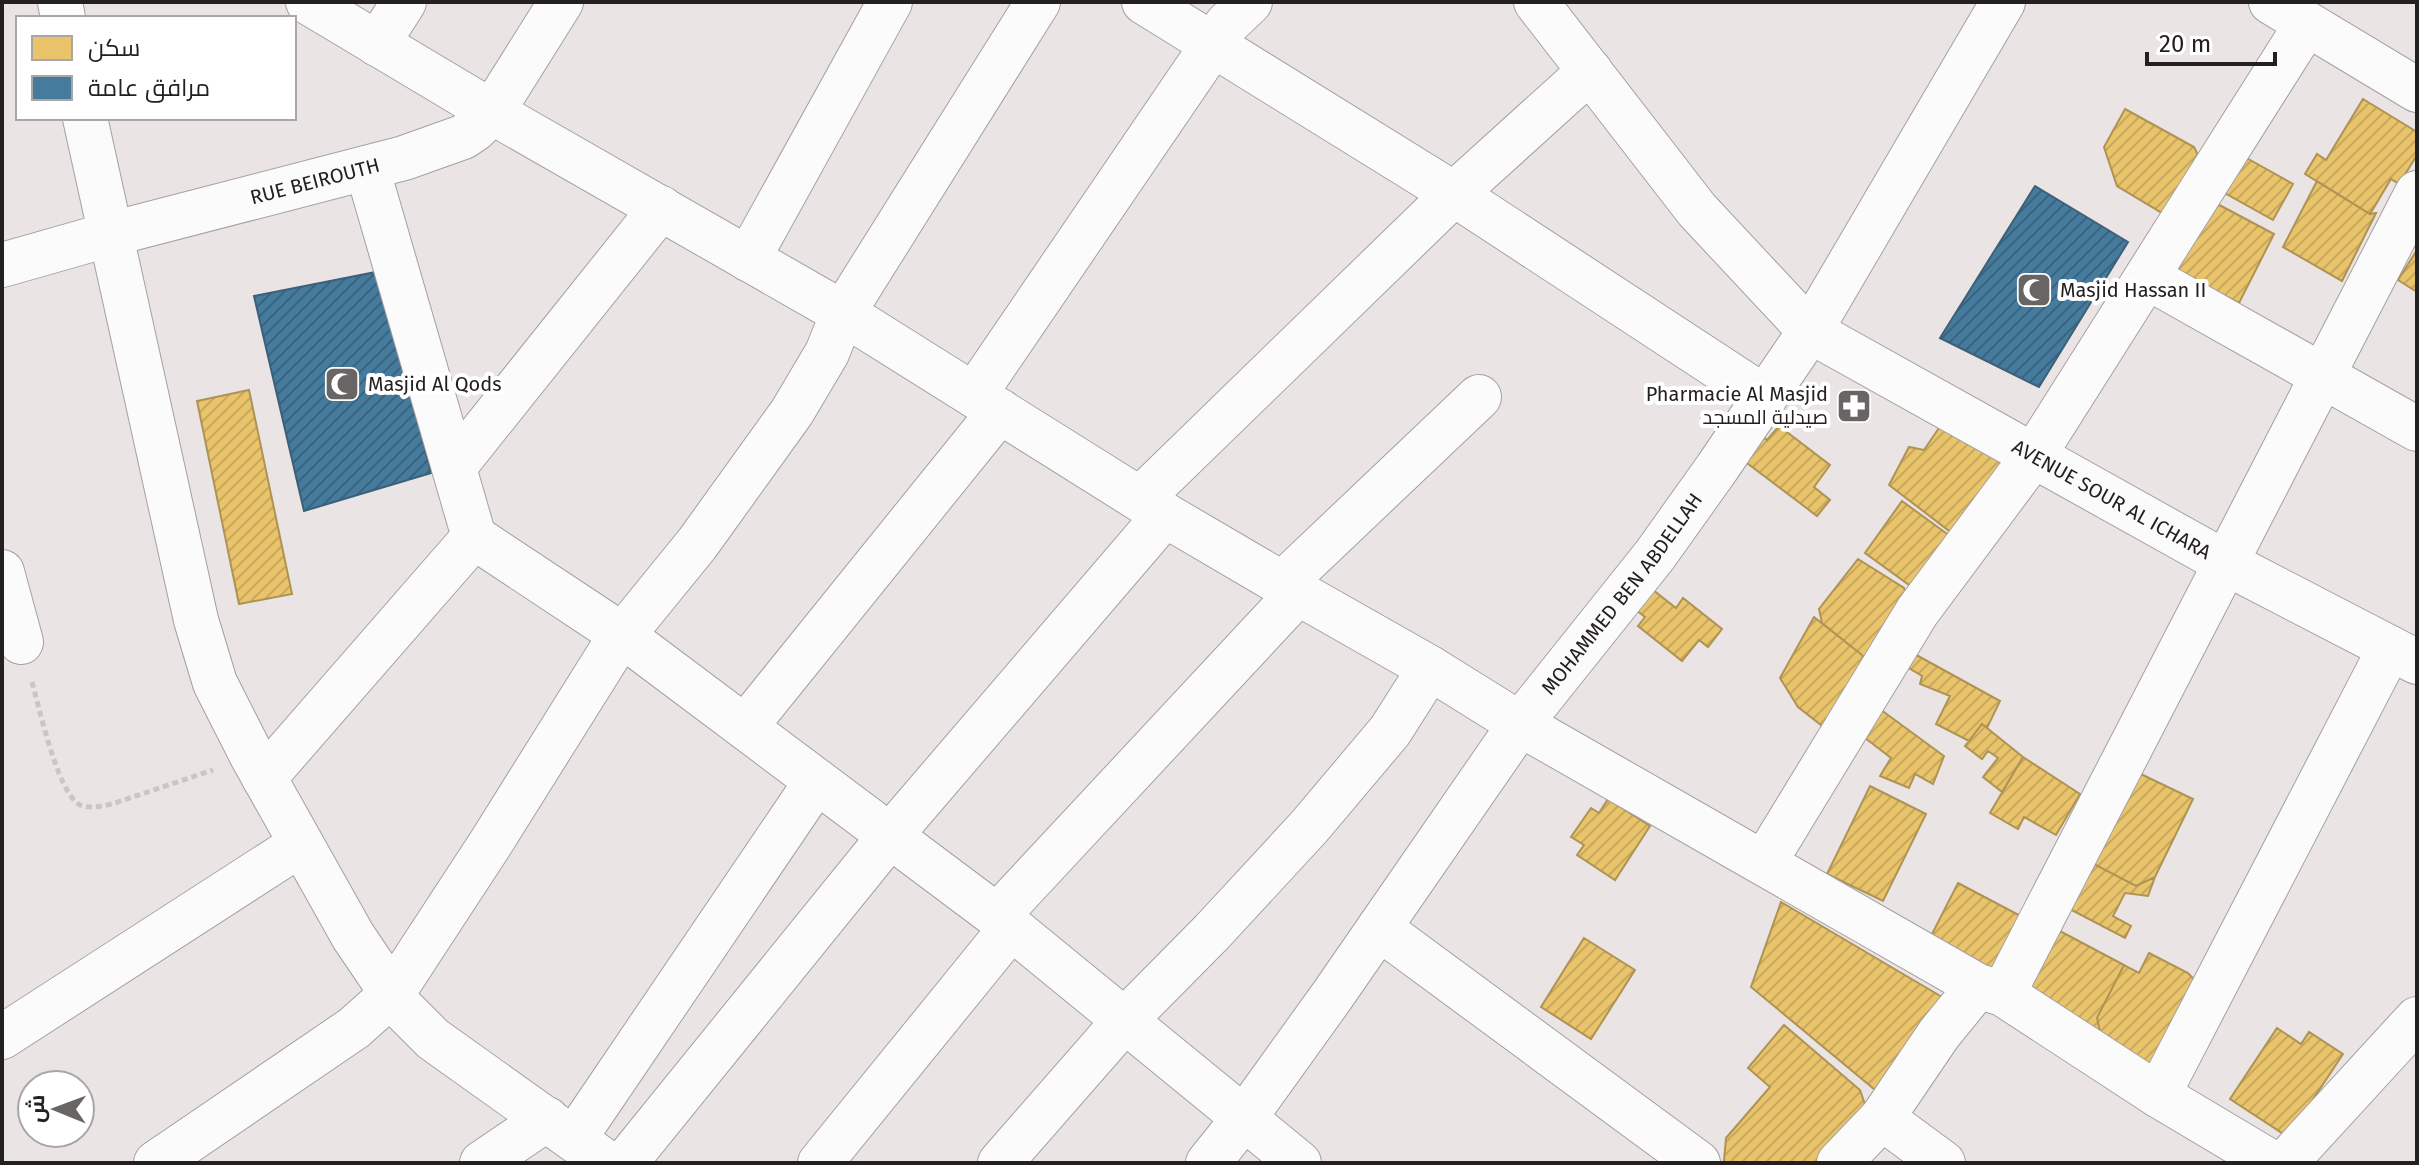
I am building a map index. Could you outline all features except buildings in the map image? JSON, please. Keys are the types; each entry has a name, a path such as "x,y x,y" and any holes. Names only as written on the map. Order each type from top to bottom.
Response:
{"street":[{"path":"308,2 492,112 843,313 1290,589 1430,668 1520,724 1991,990 2272,1163"},
{"path":"377,44 404,2"},
{"name":"RUE BEIROUTH","path":"2,265 367,168 434,149 463,137 492,112 561,2"},
{"path":"748,259 890,2"},
{"path":"156,1163 354,1028 392,994 622,635 697,544 784,424 827,353 843,313 1038,2"},
{"path":"1144,2 1454,194 1764,397"},
{"path":"745,727 987,403 1214,43 1227,24 1250,2"},
{"name":"AVENUE SOUR AL ICHARA","path":"1536,2 1697,210 1810,331 2226,563 2404,655"},
{"name":"MOHAMMED BEN ABDELLAH","path":"1208,1163 1245,1117 1520,724 1655,555 1810,331 2003,2"},
{"path":"1764,863 1917,612 2034,455 2147,277 2289,13 2417,90"},
{"path":"625,1163 1153,507 1454,194 1590,71"},
{"path":"85,120 204,652 227,708 353,936 406,1014 433,1039 576,1141"},
{"path":"367,168 474,537 622,635 1004,922 1299,1163"},
{"path":"1839,1163 1882,1118 1939,1034 1991,990 2226,563 2417,193"},
{"path":"454,467 661,208"},
{"path":"2147,277 2417,429"},
{"path":"820,1163 1004,922 1290,589 1479,397"},
{"path":"258,767 474,537"},
{"path":"2,572 21,642"},
{"path":"2158,1095 2404,655"},
{"path":"1000,1163 1125,1020 1309,827 1390,731 1430,668"},
{"path":"482,1163 576,1141 816,782"},
{"path":"2,1037 301,844"},
{"path":"1379,928 1698,1163"},
{"path":"2285,1163 2417,1019"},
{"path":"1882,1118 1943,1163"}],"path":[{"path":"21,642 59,776 77,803 95,807 112,804 258,767"}],"place":[{"name":"Masjid Hassan II","path":"2034,290"},
{"name":"Masjid Al Qods","path":"342,384"},
{"name":"Pharmacie Al Masjid صيدلية المسجد","path":"1854,406"}]}
